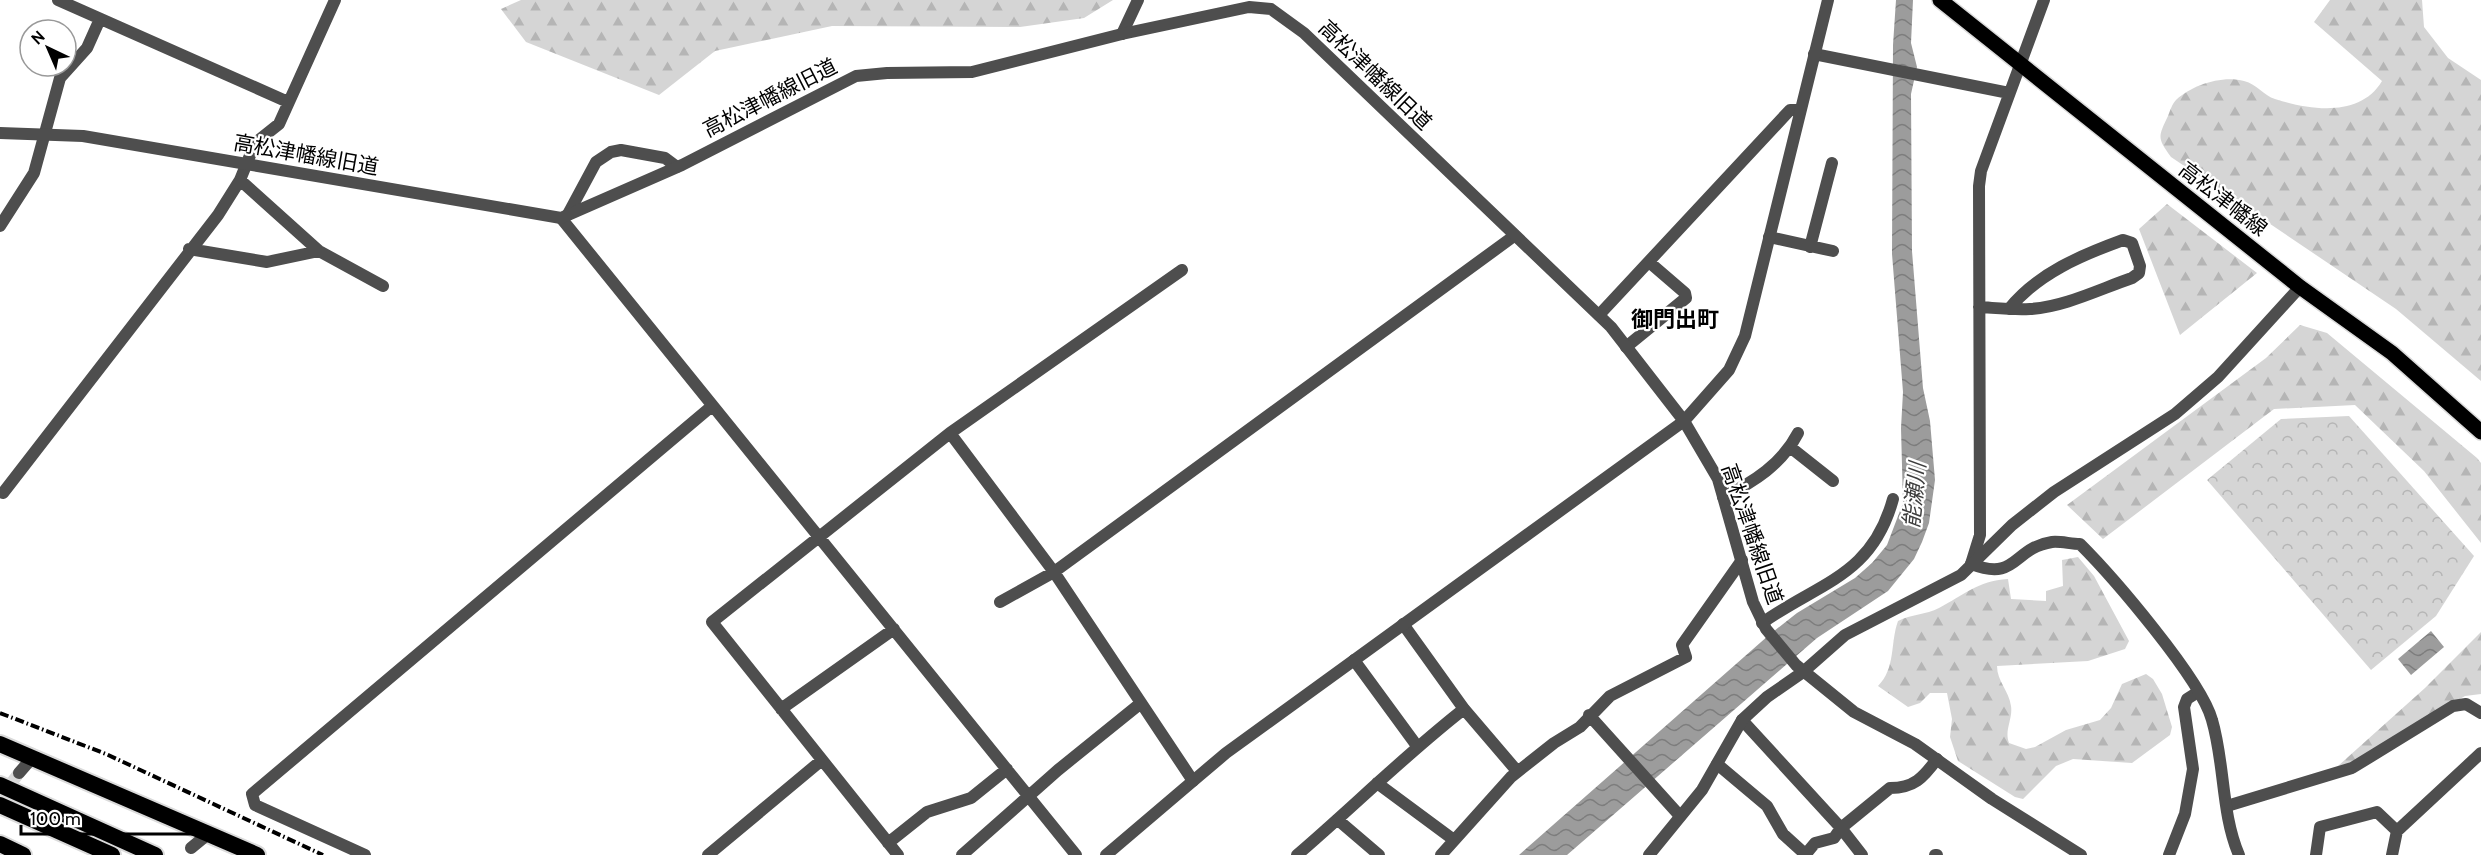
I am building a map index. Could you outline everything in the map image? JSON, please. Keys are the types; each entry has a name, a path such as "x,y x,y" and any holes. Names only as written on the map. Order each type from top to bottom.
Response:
{"highway":[{"path":"0,744 257,855"},
{"path":"0,785 155,855"},
{"path":"0,805 112,855"},
{"path":"0,844 23,855"}],"main road":[{"name":"高松津幡線","path":"1940,0 2300,287 2392,353 2481,432"}],"street":[{"path":"58,0 288,102"},
{"path":"1,494 189,249 218,215 248,165 255,143 279,124 335,0"},
{"path":"1122,34 1138,0"},
{"path":"1106,855 1226,753 1684,421 1729,370 1745,336 1828,0"},
{"path":"1971,564 1980,534 1981,171 2044,0"},
{"name":"高松津幡線旧道","path":"0,133 83,136 564,217 677,167 856,76 887,73 972,72 1122,34 1271,3 1599,315 1626,346 1684,421 1718,479 1764,626 1799,668 1854,711 1937,759 1992,799 2081,855"},
{"path":"0,226 34,173 60,78 87,48 100,19"},
{"path":"1814,54 2009,93"},
{"path":"1599,315 1790,110 1800,110"},
{"path":"677,167 665,158 621,150 611,152 596,162 564,217 712,406 820,536 1076,855"},
{"path":"1810,247 1832,162"},
{"path":"240,180 319,251 383,286"},
{"path":"1000,602 1054,572 1514,236"},
{"path":"1769,237 1833,251"},
{"path":"1979,307 2009,309 2045,307 2132,278 2139,273 2140,266 2132,243 2124,240 2077,258 2039,280 2009,309"},
{"path":"189,249 267,262 319,251"},
{"path":"1626,346 1686,298 1685,293 1649,262"},
{"path":"898,855 712,622 950,433 1182,270"},
{"path":"1649,855 1702,790 1743,720 1799,668 1845,635 1961,575 2012,525 2054,492 2175,414 2218,376 2300,287"},
{"path":"365,855 255,805 252,794 712,406"},
{"path":"950,433 1054,572 1192,781"},
{"path":"1723,496 1759,476 1790,447 1798,433"},
{"path":"1790,447 1833,481"},
{"path":"1764,626 1827,585 1867,553 1888,519 1893,499"},
{"path":"1971,564 1990,571 2006,568 2026,552 2052,542 2080,544 2099,563 2180,664 2212,717 2220,750 2233,840 2239,855"},
{"path":"1441,855 1517,771 1580,727 1589,715 1610,696 1686,657 1682,645 1742,560"},
{"path":"1403,624 1464,709 1517,771"},
{"path":"781,709 894,629"},
{"path":"1354,660 1417,746"},
{"path":"2169,855 2185,814 2193,769 2184,707 2187,699 2198,692"},
{"path":"962,855 1058,770 1141,704"},
{"path":"2227,806 2352,768 2453,706 2466,704 2481,713"},
{"path":"1296,855 1338,820 1417,746 1464,709"},
{"path":"1589,715 1680,816"},
{"path":"1743,720 1841,828 1862,855"},
{"path":"2392,855 2397,831 2481,753"},
{"path":"19,773 32,758"},
{"path":"1717,764 1767,806 1783,834 1805,854 1815,843 1834,838 1841,828 1890,788 1906,788 1923,778 1937,759"},
{"path":"708,855 822,760"},
{"path":"888,843 927,812 971,798 1006,769"},
{"path":"1377,783 1454,840"},
{"path":"2316,855 2320,827 2377,812 2397,831"},
{"path":"1338,820 1379,855"},
{"path":"191,848 208,834"}],"green space":[{"path":"521,0 1113,0 1084,18 1020,27 832,26 715,51 659,95 526,42 501,9"},
{"path":"2330,0 2422,0 2424,27 2448,58 2481,80 2481,381 2396,309 2171,157 2161,141 2162,129 2176,100 2190,90 2217,80 2244,81 2275,99 2318,108 2348,106 2373,93 2382,81 2314,22"},
{"path":"2167,204 2257,273 2180,335 2139,229"},
{"path":"2300,325 2327,333 2477,458 2481,463 2481,543 2424,471 2355,405 2274,409 2103,539 2067,505 2266,358"},
{"path":"2349,416 2474,556 2436,616 2371,670 2207,480 2281,419"},
{"path":"2078,557 2094,576 2129,641 2125,649 2088,661 1997,666 2011,706 2007,734 2009,743 2026,749 2035,747 2066,730 2100,720 2111,708 2122,684 2146,674 2153,679 2162,694 2172,727 2170,735 2132,763 2073,759 2056,766 2023,799 2015,797 1958,761 1950,737 1952,719 1947,693 1930,693 1920,703 1908,707 1878,686 1888,671 1898,621 1934,610 1971,589 1997,580 2008,579 2011,599 2046,601 2046,591 2063,586 2062,560"},
{"path":"2481,632 2481,694 2465,696 2351,763 2338,766 2425,688"}],"water":[{"name":"能瀬川","path":"1896,0 1913,0 1911,43 1917,67 1911,94 1912,251 1923,388 1930,421 1935,480 1929,523 1922,542 1914,559 1888,591 1817,638 1567,855 1519,855 1769,635 1797,613 1855,578 1887,545 1903,503 1901,428 1903,392 1892,254 1893,45"},
{"path":"2431,631 2444,647 2411,675 2398,659"}],"tunnel":[{"path":"0,798 19,773"}],"railway":[{"path":"0,713 106,754 323,855"}],"district":[{"name":"御門出町","path":"1675,319"}]}
